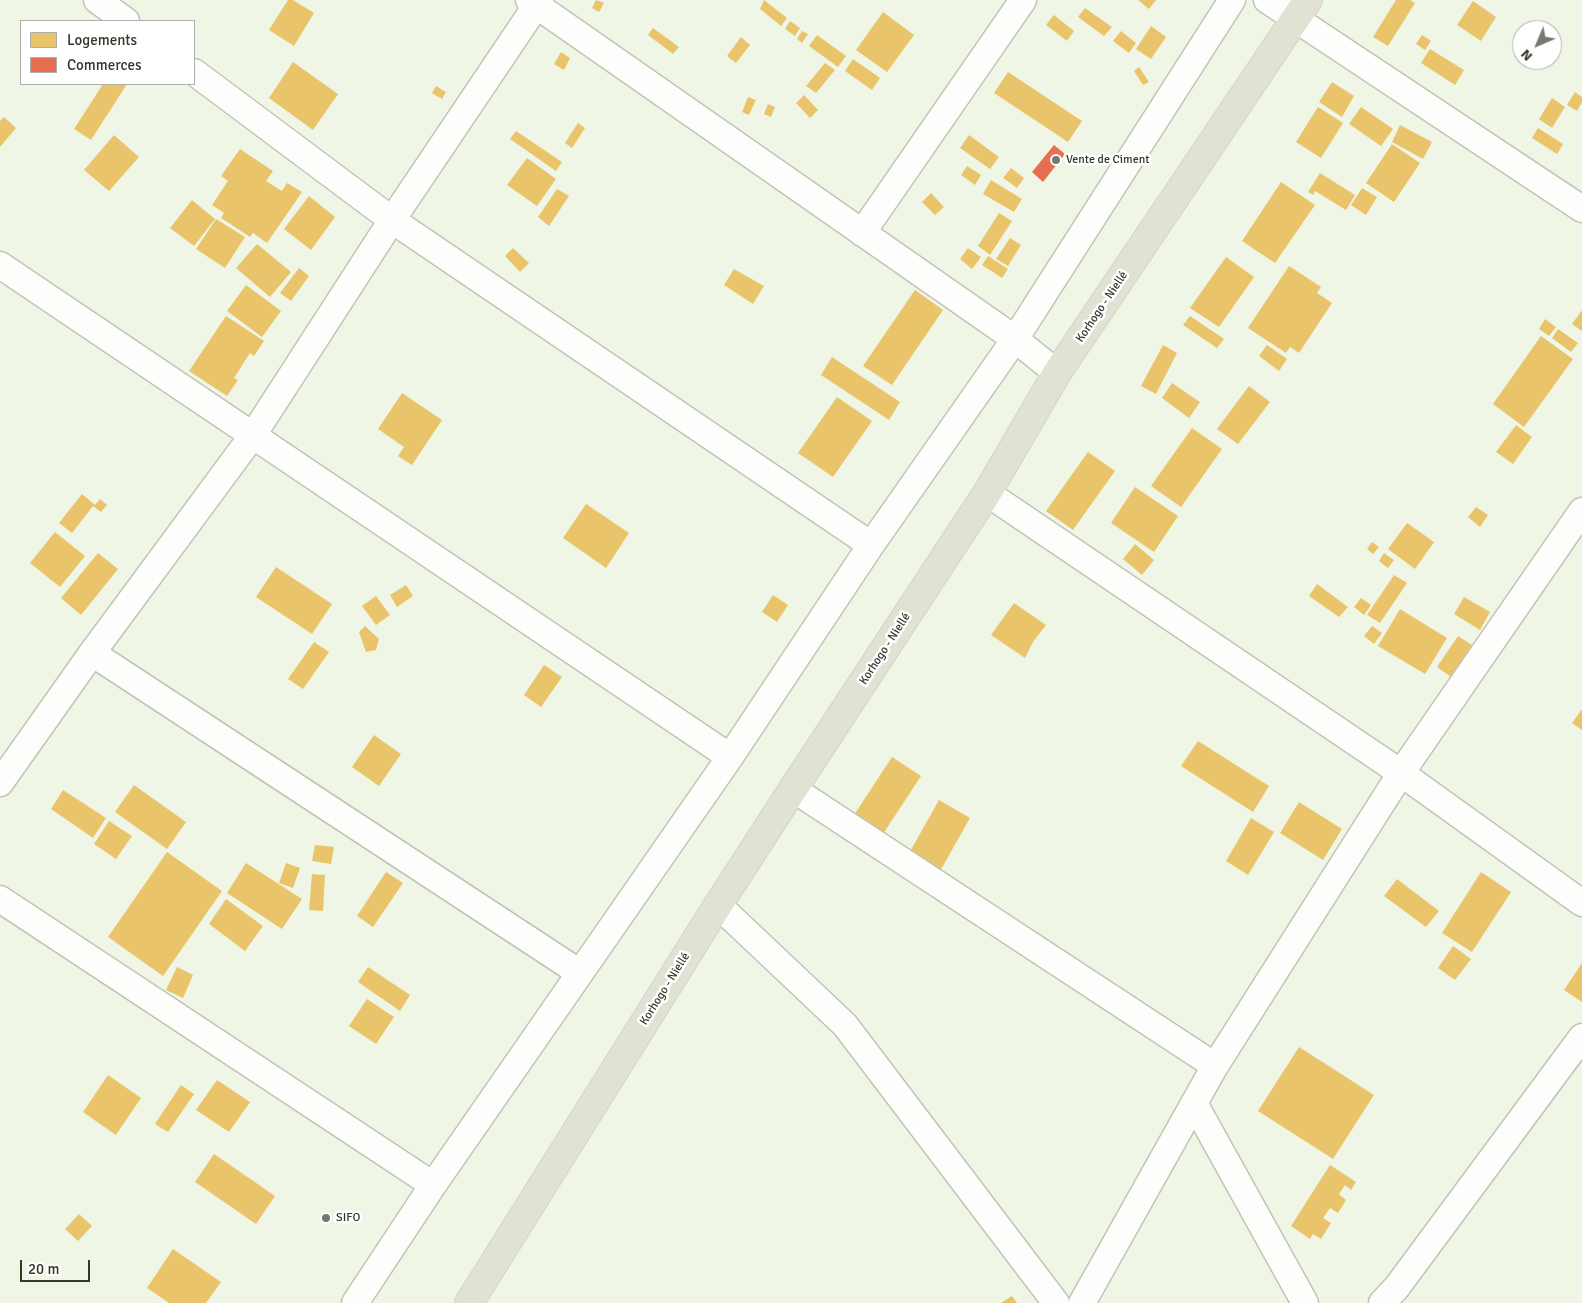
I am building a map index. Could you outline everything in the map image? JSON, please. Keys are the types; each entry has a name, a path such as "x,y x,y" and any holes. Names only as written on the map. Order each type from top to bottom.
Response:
{"main road":[{"name":"Korhogo - Niellé","path":"469,1303 718,905 987,493 1057,373 1302,10"}],"street":[{"path":"98,0 125,20"},
{"path":"862,233 1023,0"},
{"path":"355,1303 433,1185 730,758 871,545 1015,339 1232,0"},
{"path":"1267,0 1302,10 1582,209"},
{"path":"0,783 92,653 253,435 535,2 1015,339 1057,373"},
{"path":"195,73 392,220 871,545"},
{"path":"0,265 730,758"},
{"path":"987,493 1401,773 1582,903"},
{"path":"1082,1303 1215,1066 1401,773 1582,511"},
{"path":"92,653 580,973"},
{"path":"793,789 1215,1066"},
{"path":"0,899 433,1185"},
{"path":"718,905 845,1025 1056,1303"},
{"path":"1382,1303 1397,1287 1582,1037"},
{"path":"1194,1103 1305,1303"}],"building: Logements":[{"path":"288,0 293,0 314,13 294,46 269,30"},
{"path":"596,0 604,3 599,12 592,8"},
{"path":"764,0 787,18 781,26 760,9"},
{"path":"1138,0 1156,0 1149,9"},
{"path":"1396,0 1410,0 1415,3 1388,46 1373,37"},
{"path":"1473,1 1496,17 1481,41 1457,25"},
{"path":"1085,8 1112,27 1104,36 1078,17"},
{"path":"883,12 914,35 887,72 856,50"},
{"path":"1054,15 1074,31 1067,41 1046,25"},
{"path":"790,21 800,28 795,36 785,29"},
{"path":"1151,26 1166,37 1151,59 1136,49"},
{"path":"653,28 679,47 673,54 648,35"},
{"path":"802,31 808,34 802,43 797,39"},
{"path":"1121,31 1136,43 1129,53 1113,41"},
{"path":"817,35 846,56 838,67 809,46"},
{"path":"1422,35 1431,41 1425,50 1416,44"},
{"path":"741,37 750,45 736,63 727,56"},
{"path":"1430,49 1464,70 1455,85 1421,63"},
{"path":"561,52 570,58 564,70 554,64"},
{"path":"853,59 880,78 872,90 845,71"},
{"path":"293,62 338,94 313,130 269,98"},
{"path":"825,63 835,70 816,93 806,86"},
{"path":"1139,67 1149,82 1143,85 1134,71"},
{"path":"1008,72 1082,121 1068,142 994,93"},
{"path":"1332,82 1354,96 1342,117 1319,102"},
{"path":"102,85 126,85 91,140 74,129"},
{"path":"436,86 446,92 442,99 432,93"},
{"path":"1575,92 1582,97 1582,102 1577,111 1567,105"},
{"path":"804,95 818,110 810,118 796,103"},
{"path":"748,97 756,100 749,115 742,112"},
{"path":"1552,98 1565,107 1552,128 1539,119"},
{"path":"768,104 775,107 771,117 764,114"},
{"path":"1318,107 1343,123 1321,158 1296,142"},
{"path":"1361,107 1393,129 1381,146 1349,124"},
{"path":"4,117 16,128 0,147 0,121"},
{"path":"578,123 585,128 572,148 565,143"},
{"path":"1400,125 1432,142 1423,159 1392,142"},
{"path":"1538,128 1563,144 1557,154 1532,138"},
{"path":"516,131 562,162 556,171 510,139"},
{"path":"114,135 139,157 109,191 84,170"},
{"path":"969,135 999,157 990,169 960,148"},
{"path":"1392,144 1420,163 1394,202 1366,183"},
{"path":"240,149 273,171 266,181 282,191 287,183 302,192 267,243 253,233 250,237 221,218 224,213 212,205 228,181 221,176"},
{"path":"527,158 556,179 537,206 507,185"},
{"path":"967,166 981,175 975,185 961,175"},
{"path":"1011,168 1024,178 1017,188 1003,178"},
{"path":"1320,173 1355,195 1346,210 1315,191 1313,195 1308,192"},
{"path":"991,180 1022,199 1014,212 983,194"},
{"path":"1281,182 1315,205 1275,263 1242,241"},
{"path":"1362,188 1377,197 1366,215 1351,205"},
{"path":"557,189 569,196 549,226 538,217"},
{"path":"931,193 944,207 935,215 922,202"},
{"path":"309,196 335,217 311,250 284,229"},
{"path":"192,200 215,219 194,246 170,228"},
{"path":"999,213 1012,221 990,255 978,246"},
{"path":"216,219 245,237 225,268 196,249"},
{"path":"1010,238 1021,245 1008,266 996,259"},
{"path":"257,244 291,272 270,297 236,268"},
{"path":"513,248 529,263 520,272 505,256"},
{"path":"968,248 981,257 972,269 960,259"},
{"path":"988,256 1008,269 1002,278 982,265"},
{"path":"1226,257 1254,277 1219,327 1190,308"},
{"path":"1289,266 1321,287 1317,293 1332,303 1299,353 1290,347 1286,353 1248,328"},
{"path":"299,268 309,276 291,301 280,293"},
{"path":"734,269 764,286 753,304 724,285"},
{"path":"246,285 281,311 262,337 227,311"},
{"path":"915,290 943,310 892,385 863,366"},
{"path":"1582,310 1582,331 1572,324"},
{"path":"226,316 264,341 254,356 250,353 234,378 238,380 227,396 189,371"},
{"path":"1190,316 1224,339 1217,348 1183,325"},
{"path":"1545,319 1556,327 1549,336 1539,329"},
{"path":"1558,329 1578,343 1571,352 1552,338"},
{"path":"1541,336 1573,359 1524,427 1493,404"},
{"path":"1163,345 1177,353 1156,394 1141,386"},
{"path":"1267,345 1287,359 1279,371 1259,356"},
{"path":"832,357 900,402 889,420 821,375"},
{"path":"1172,383 1200,402 1189,418 1162,398"},
{"path":"1249,386 1270,402 1238,444 1217,429"},
{"path":"402,393 442,420 412,465 398,456 404,447 378,429"},
{"path":"837,397 872,421 833,477 798,453"},
{"path":"1516,425 1532,437 1513,464 1496,452"},
{"path":"1192,428 1222,449 1181,507 1151,486"},
{"path":"1088,452 1115,471 1073,530 1046,511"},
{"path":"1135,487 1178,516 1154,552 1111,523"},
{"path":"82,494 95,505 100,499 107,505 101,512 93,506 72,533 59,523"},
{"path":"586,504 629,533 606,568 563,538"},
{"path":"1476,507 1488,515 1480,527 1468,517"},
{"path":"1407,523 1434,542 1415,569 1388,549"},
{"path":"55,532 85,556 60,587 30,563"},
{"path":"1372,542 1379,547 1373,554 1367,549"},
{"path":"1135,544 1154,560 1142,575 1123,559"},
{"path":"98,553 118,569 81,615 61,598"},
{"path":"1384,553 1394,560 1388,568 1379,561"},
{"path":"276,567 332,604 312,634 256,597"},
{"path":"1394,575 1407,583 1380,623 1367,615"},
{"path":"1317,584 1348,607 1339,617 1309,596"},
{"path":"406,585 413,596 397,607 390,595"},
{"path":"773,595 788,605 777,622 762,612"},
{"path":"376,596 390,615 376,625 362,606"},
{"path":"1464,597 1490,612 1480,630 1454,614"},
{"path":"1361,598 1371,605 1364,615 1354,607"},
{"path":"1014,603 1046,625 1033,642 1025,658 991,635"},
{"path":"1400,609 1447,638 1425,674 1378,646"},
{"path":"365,626 379,639 376,650 366,652 359,632"},
{"path":"1372,626 1382,633 1374,644 1364,636"},
{"path":"1458,636 1472,645 1451,677 1437,667"},
{"path":"314,642 329,652 303,689 288,679"},
{"path":"544,665 562,677 541,707 524,695"},
{"path":"1582,709 1582,730 1572,723"},
{"path":"374,735 401,754 379,786 352,767"},
{"path":"1198,741 1269,786 1253,812 1181,766"},
{"path":"892,757 921,776 883,834 854,815"},
{"path":"134,785 186,822 167,849 115,812"},
{"path":"63,790 106,818 93,838 51,809"},
{"path":"939,800 970,818 939,873 908,855"},
{"path":"1299,802 1342,829 1323,860 1280,833"},
{"path":"1251,818 1274,832 1248,875 1226,861"},
{"path":"109,821 132,836 116,859 94,844"},
{"path":"315,845 334,847 331,864 312,861"},
{"path":"167,852 222,891 163,976 108,937"},
{"path":"246,863 302,899 282,929 227,893"},
{"path":"286,863 300,868 293,888 279,883"},
{"path":"386,872 403,883 373,927 357,916"},
{"path":"1481,872 1511,892 1472,952 1442,933"},
{"path":"312,874 325,875 323,911 309,910"},
{"path":"1397,879 1439,911 1426,927 1384,896"},
{"path":"226,899 263,926 245,951 209,924"},
{"path":"1453,946 1471,959 1455,980 1438,968"},
{"path":"1582,963 1582,1002 1564,990"},
{"path":"177,967 193,975 183,998 166,990"},
{"path":"368,967 410,995 400,1011 358,982"},
{"path":"367,999 394,1017 376,1044 349,1026"},
{"path":"1299,1047 1374,1095 1333,1159 1258,1111"},
{"path":"108,1075 141,1098 116,1135 83,1112"},
{"path":"217,1080 250,1102 229,1132 196,1110"},
{"path":"181,1085 194,1094 168,1132 155,1124"},
{"path":"214,1154 275,1196 256,1224 195,1182"},
{"path":"1330,1165 1356,1182 1351,1190 1345,1185 1339,1194 1346,1200 1338,1213 1330,1208 1323,1218 1331,1223 1321,1239 1313,1234 1310,1239 1291,1226"},
{"path":"79,1214 92,1226 78,1241 65,1229"},
{"path":"173,1249 221,1282 206,1303 169,1303 147,1288"},
{"path":"1012,1296 1017,1303 1001,1303"}],"building: Commerces":[{"path":"1054,145 1065,154 1043,182 1032,172"}],"place":[{"name":"Vente de Ciment","path":"1056,160"},
{"name":"SIFO","path":"326,1218"}]}
